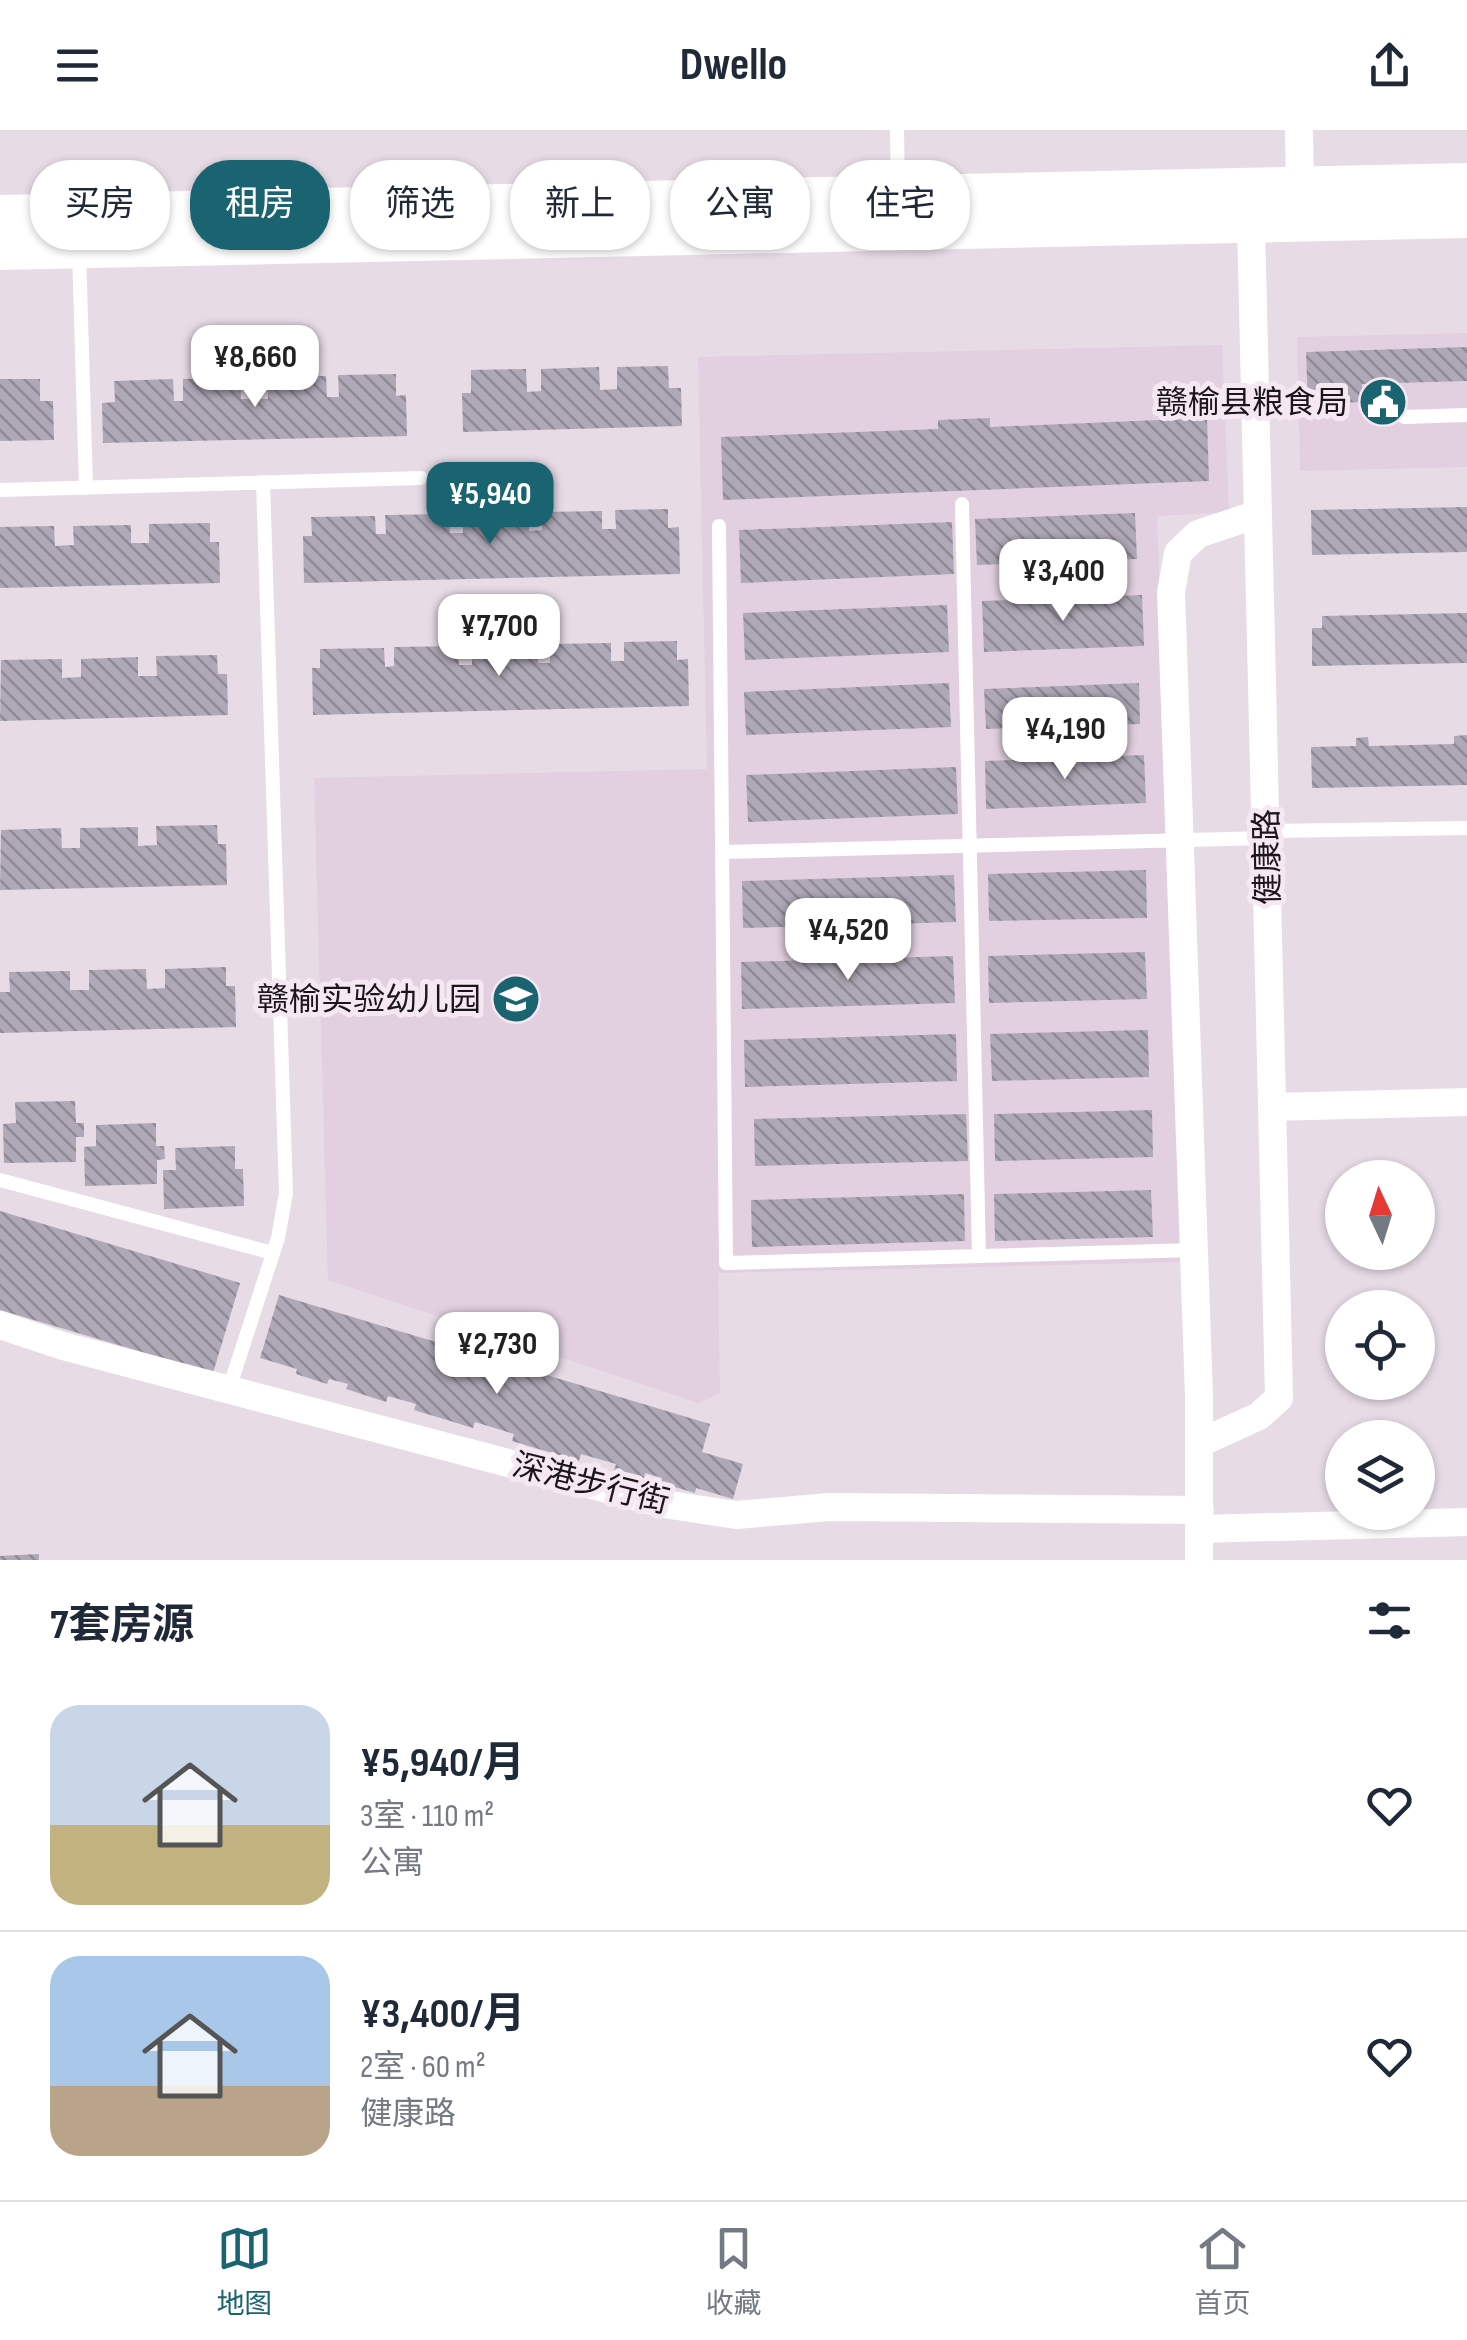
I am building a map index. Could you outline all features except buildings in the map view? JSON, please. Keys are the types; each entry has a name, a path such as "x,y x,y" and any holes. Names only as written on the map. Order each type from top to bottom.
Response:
{"main road":[{"path":"970,192 1467,182"},
{"path":"0,214 830,196"},
{"path":"170,247 1467,219"},
{"path":"0,251 40,250"}],"street":[{"path":"1300,130 1300,185"},
{"name":"健康路","path":"1200,1443 1259,1416 1280,1398 1251,224"},
{"path":"1200,1560 1200,1443 1171,592 1178,553 1198,534 1258,514"},
{"path":"1272,1107 1467,1102"},
{"name":"深港步行街","path":"0,1325 63,1346 664,1504 736,1515 828,1507 1200,1520 1467,1522"}],"lane":[{"path":"897,130 897,160"},
{"path":"79,250 86,488"},
{"path":"1404,417 1467,415"},
{"path":"0,490 421,478"},
{"path":"228,1390 273,1252 286,1193 263,482"},
{"path":"962,504 979,1256"},
{"path":"719,526 726,1263 1194,1250"},
{"path":"722,852 1467,828"},
{"path":"0,1180 273,1252"}],"shaded area":[{"name":"赣榆县粮食局","path":"1467,333 1467,467 1300,471 1297,337"},
{"path":"1222,345 1229,512 1157,516 1183,1262 718,1273 720,1393 699,1403 328,1280 314,778 707,769 698,357"}],"place":[{"name":"赣榆县粮食局","path":"1383,402"},
{"name":"赣榆实验幼儿园","path":"516,999"}]}
